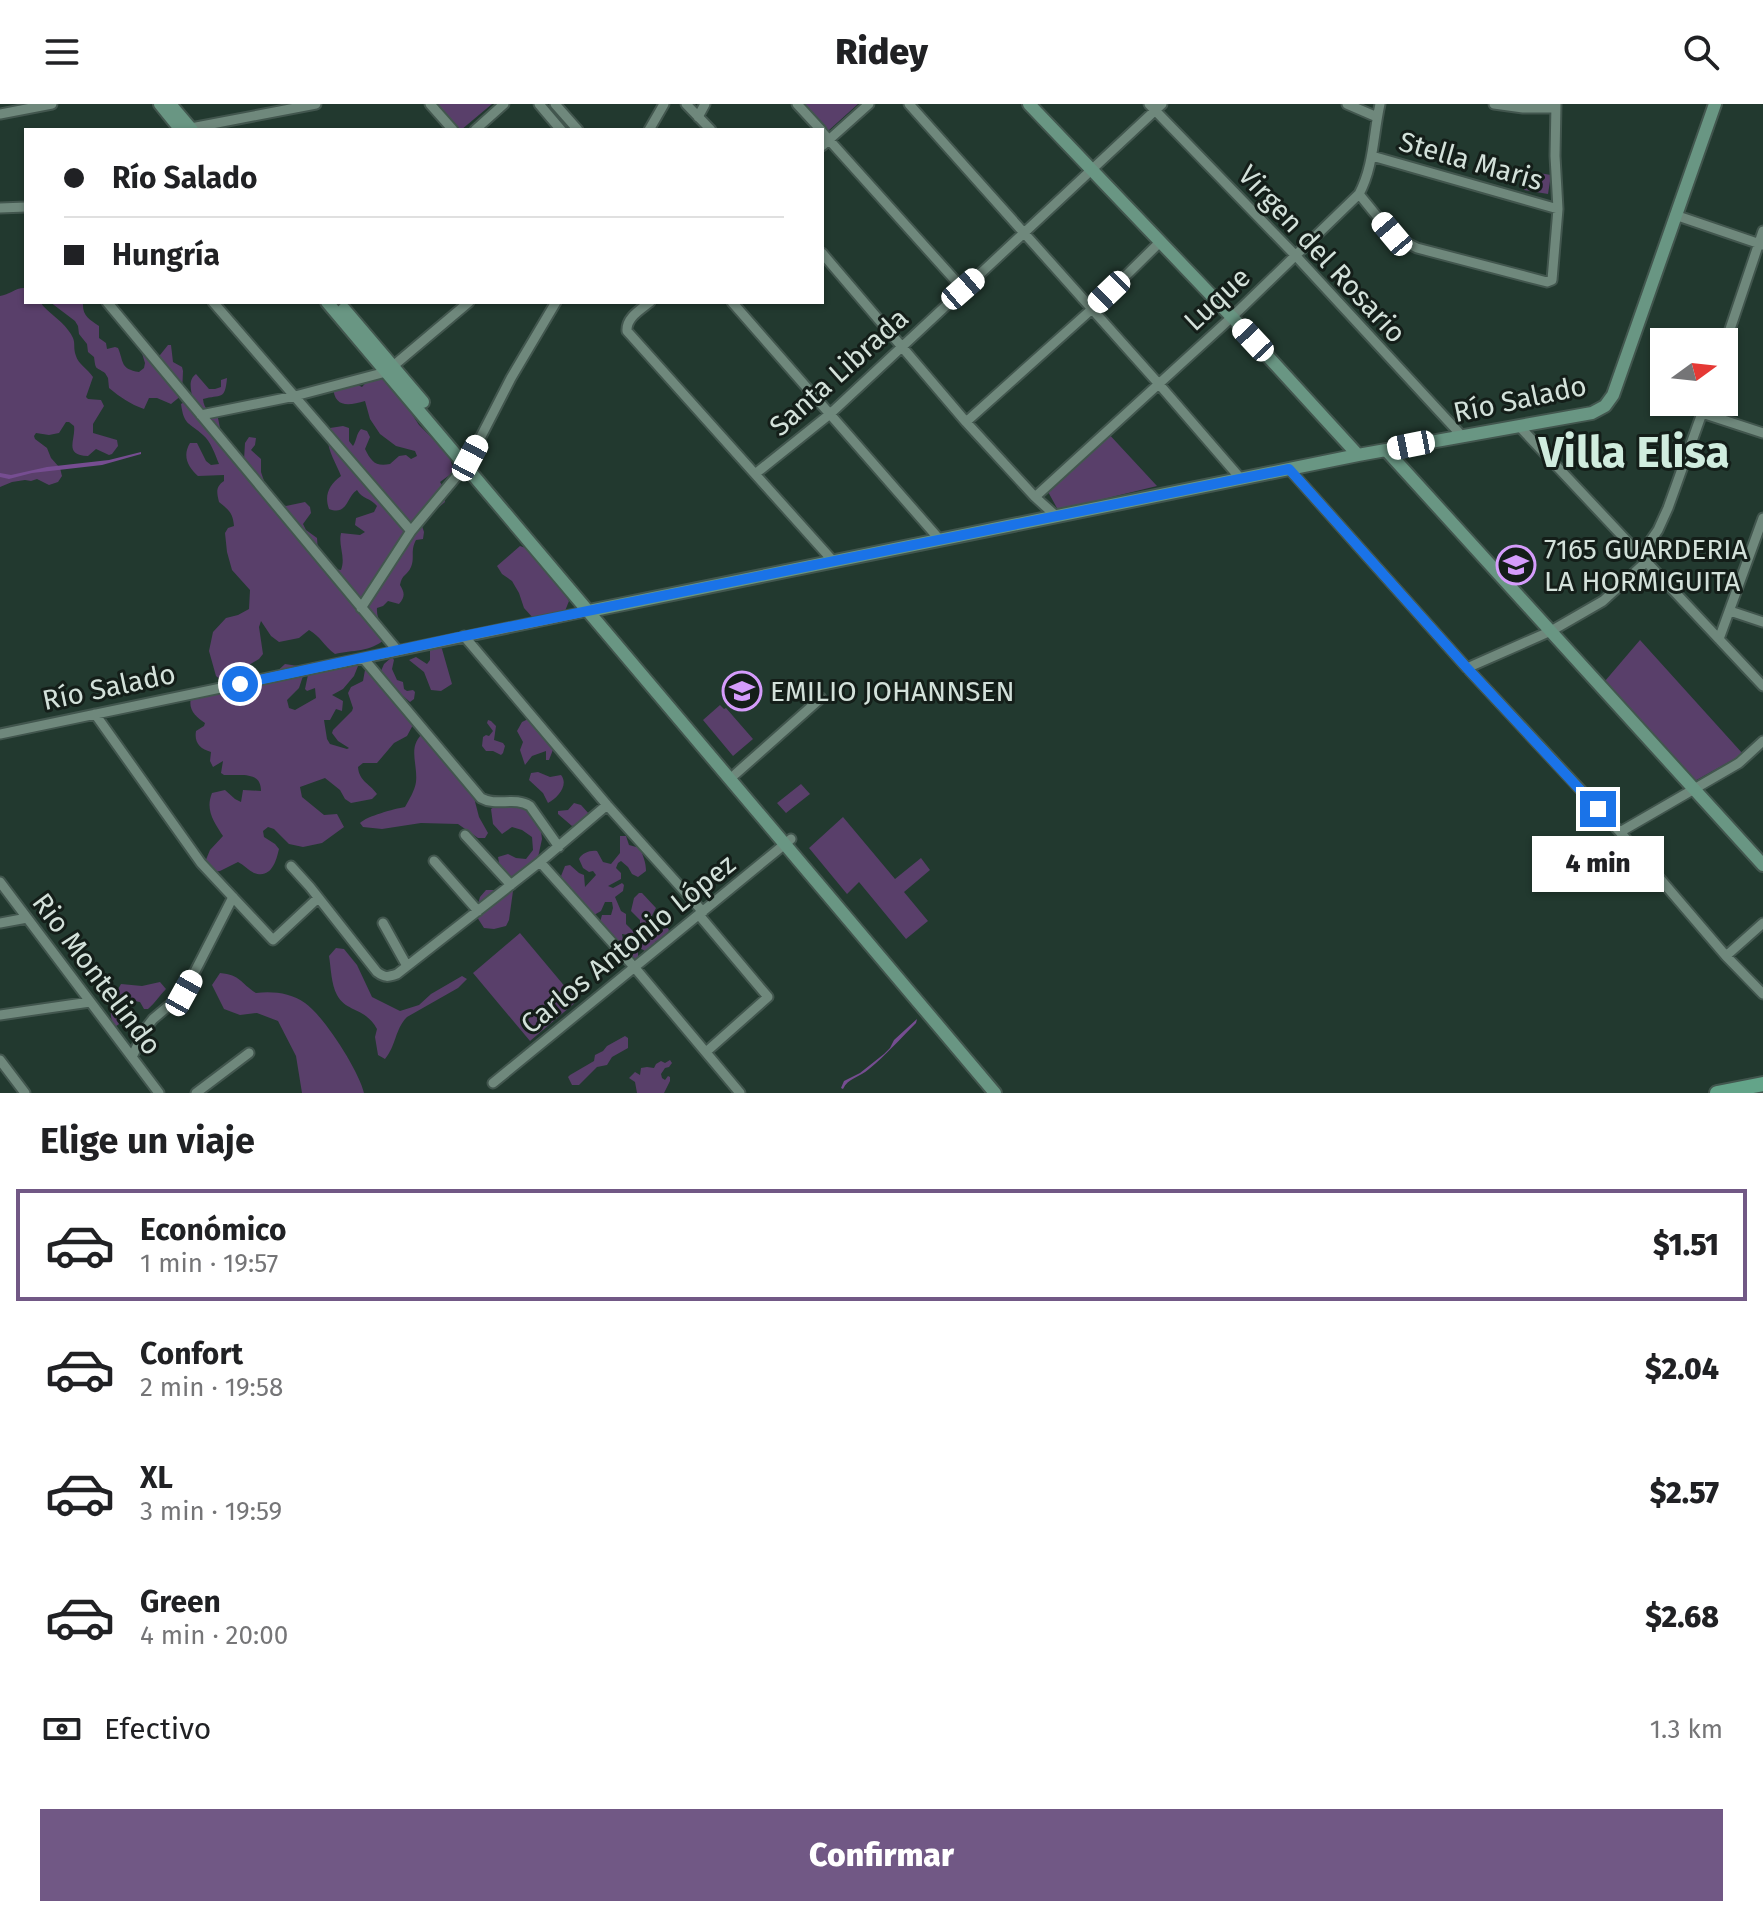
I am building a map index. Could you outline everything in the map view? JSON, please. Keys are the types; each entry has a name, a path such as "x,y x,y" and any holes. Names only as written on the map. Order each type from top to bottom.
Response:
{"main road":[{"path":"1717,1093 1763,1084"}],"street":[{"path":"0,114 52,104"},
{"path":"160,104 187,128"},
{"path":"170,104 187,128"},
{"path":"193,128 316,104"},
{"path":"430,104 451,128"},
{"path":"477,128 504,104"},
{"path":"539,104 559,128"},
{"path":"555,104 576,128"},
{"path":"650,128 664,104"},
{"path":"686,104 709,128"},
{"path":"698,117 705,104"},
{"path":"797,104 818,128"},
{"path":"869,104 826,143 963,289"},
{"path":"909,104 1241,479"},
{"path":"1029,104 1232,317 1358,455"},
{"path":"1347,104 1377,117"},
{"name":"Luque","path":"1035,497 1232,317 1359,194 1372,156 1380,104"},
{"path":"1359,194 1392,234 1403,242 1547,282 1552,280 1558,209 1555,106 1523,108 1494,104"},
{"name":"Río Salado","path":"0,734 464,636 1358,455 1592,413 1605,406 1613,395 1715,104"},
{"name":"Santa Librada","path":"755,474 830,414 1025,234 1156,106"},
{"name":"Virgen del Rosario","path":"1156,106 1462,436"},
{"name":"Stella Maris","path":"1372,156 1558,209"},
{"path":"0,208 24,207"},
{"path":"1675,215 1761,244"},
{"path":"1731,328 1763,231"},
{"path":"966,422 1092,309 1160,242"},
{"path":"824,255 966,422 1056,516"},
{"path":"109,304 397,650"},
{"path":"215,304 411,531"},
{"path":"329,304 468,461 858,924 1005,1093"},
{"path":"340,304 390,370"},
{"path":"201,415 295,396 390,370 467,304"},
{"path":"361,608 411,531 468,461 555,304"},
{"path":"648,304 626,324 627,331 833,561"},
{"path":"734,304 940,540"},
{"path":"1467,668 1551,631 1603,601 1643,559 1668,508 1701,416"},
{"path":"1711,416 1763,433"},
{"path":"1519,426 1763,686"},
{"path":"1386,450 1763,865"},
{"path":"1289,469 1467,668 1620,832 1726,956 1763,994"},
{"path":"1719,639 1763,518"},
{"path":"1730,611 1763,622"},
{"path":"464,636 768,997 706,1052"},
{"path":"363,658 481,798 490,803 517,801 530,806 559,847"},
{"path":"734,776 821,698"},
{"path":"95,714 201,863 273,940 318,898"},
{"path":"1620,832 1739,763 1763,741"},
{"path":"291,866 383,977 397,974 559,847 607,805"},
{"path":"465,835 511,885"},
{"name":"Carlos Antonio López","path":"493,1083 788,841"},
{"path":"434,861 478,911"},
{"path":"540,862 635,968 740,1093"},
{"name":"Rio Montelindo","path":"0,882 159,1093"},
{"path":"132,1057 153,1019 184,993 233,897"},
{"path":"0,923 27,918"},
{"path":"383,923 407,966"},
{"path":"1726,956 1763,923"},
{"path":"858,924 995,1093"},
{"path":"0,1015 90,1002"},
{"path":"196,1093 249,1053"},
{"path":"0,1060 25,1093"}],"shaded area":[{"path":"437,104 492,104 463,128 459,128"},
{"path":"805,104 858,104 828,131"},
{"path":"1527,171 1551,175 1548,194 1524,190"},
{"path":"24,288 24,304 42,304 71,334 77,359 93,377 86,397 101,400 104,406 93,424 93,433 117,440 118,446 109,455 96,449 88,456 80,455 72,446 74,426 66,422 59,433 36,433 34,436 47,448 60,468 62,476 58,482 49,485 37,479 25,480 0,487 0,296"},
{"path":"53,304 83,304 85,314 99,326 99,338 106,343 107,349 118,348 124,364 133,371 139,372 144,368 140,347 156,356 171,345 173,362 183,371 182,395 171,404 149,398 144,409 121,397 109,388 108,378 96,366 75,321"},
{"path":"196,374 209,389 221,387 221,380 227,378 223,393 203,399 206,408 218,418 222,438 244,460 245,443 249,437 256,438 251,450 261,459 266,487 286,506 305,502 310,507 311,513 303,524 317,538 321,557 335,569 341,570 342,565 341,533 360,535 365,532 355,525 356,518 374,512 377,506 357,490 343,508 329,509 329,491 341,476 329,446 330,428 349,428 349,441 353,446 361,429 367,431 370,437 365,449 377,464 390,464 399,456 406,455 411,459 417,456 415,451 396,446 380,434 370,419 365,401 343,404 336,398 333,386 356,384 362,387 370,378 382,377 419,425 449,455 453,468 451,474 440,482 444,488 445,502 422,526 423,539 416,540 411,567 401,581 402,599 399,604 388,601 377,608 385,639 380,643 335,654 309,630 299,638 279,642 261,621 263,654 259,659 242,669 234,679 221,680 216,676 209,651 213,632 226,618 249,609 250,590 232,570 227,552 225,533 234,526 228,510 219,502 218,488 224,481 224,475 198,476 187,461 186,452 190,443 197,443 206,461 211,465 219,464 208,441 188,423 182,411 181,404 192,397 191,382"},
{"path":"1106,431 1157,486 1058,510 1046,488"},
{"path":"141,452 102,465 32,473 9,479 0,477 0,473 11,475"},
{"path":"520,546 534,554 554,577 569,601 565,611 533,618 524,608 512,581 497,566"},
{"path":"1640,640 1743,754 1693,782 1605,681"},
{"path":"437,642 452,684 441,691 431,690 424,672 409,660 416,657 427,664 430,647"},
{"path":"392,657 392,669 397,680 403,682 407,691 415,692 410,702 381,671"},
{"path":"356,663 358,666 354,676 343,689 332,695 343,701 342,711 336,709 330,720 324,720 330,744 349,748 332,733 352,711 348,693 351,687 363,681 367,668 414,723 407,736 394,743 377,763 363,763 358,767 362,779 377,794 372,799 351,803 325,778 300,787 302,797 324,815 337,814 344,827 322,843 303,847 289,844 268,827 263,831 264,837 279,849 269,871 265,874 254,873 238,862 214,872 205,862 210,850 223,836 210,810 212,793 225,790 241,802 243,790 261,791 260,784 253,777 221,773 223,761 213,767 211,752 197,742 196,731 205,723 194,713 191,698 272,676 285,664 298,666 303,676 299,688 287,700 289,708 295,710 316,698 315,688 305,689 309,670 322,673 323,670"},
{"path":"720,705 753,739 733,756 703,720"},
{"path":"528,719 554,747 549,760 546,760 546,751 532,756 525,765 520,750 523,742 517,731"},
{"path":"488,720 496,726 494,740 505,746 501,755 486,751 482,746 483,737 493,731"},
{"path":"426,731 433,734 443,752 471,786 479,817 488,833 485,838 478,838 458,824 421,823 382,829 363,827 360,823 374,815 405,807 416,782 416,742"},
{"path":"538,772 550,777 561,775 563,779 561,791 548,803 543,793 529,780 531,773"},
{"path":"801,784 810,794 786,813 777,803"},
{"path":"519,800 540,823 542,839 535,871 513,891 506,926 484,928 475,914 480,897 486,890 504,890 508,885 501,874 498,857 508,854 526,859 533,850 532,837 522,830 512,827 502,834 493,824 491,809"},
{"path":"574,803 581,805 590,815 572,826 558,811 568,810"},
{"path":"843,817 895,879 921,858 930,870 904,892 928,921 906,939 859,882 847,894 809,848"},
{"path":"620,836 626,836 629,845 640,848 646,868 638,877 621,861 616,868 621,873 621,879 608,886 624,885 623,891 615,897 621,911 626,914 626,924 635,933 642,930 640,920 631,911 634,898 642,893 656,908 648,923 650,929 656,932 667,927 669,930 665,939 656,941 653,947 645,951 633,944 628,935 622,934 623,940 638,952 635,961 628,959 619,943 600,922 602,915 611,915 612,902 605,902 601,911 594,915 561,876 565,866 570,865 584,875 585,887 596,875 583,868 580,857 586,852 597,851 603,862 611,864 620,853"},
{"path":"520,933 577,1001 530,1041 473,973"},
{"path":"336,948 344,949 357,965 372,997 400,1011 419,1005 431,994 462,976 467,979 458,988 407,1017 385,1059 378,1055 377,1029 372,1022 341,1001 335,991 329,956"},
{"path":"220,973 236,978 256,993 282,994 305,1003 322,1019 340,1045 364,1093 302,1093 296,1056 278,1021 257,1013 240,1015 224,1009 212,985"},
{"path":"160,982 166,989 151,1007 144,1009 140,1002 135,1001 121,1015 115,1027 111,1011 121,984 142,986"},
{"path":"917,1019 875,1064 841,1088 844,1081 884,1054"},
{"path":"625,1036 628,1038 628,1048 612,1057 607,1065 597,1067 579,1085 572,1085 570,1075 594,1061 595,1055"},
{"path":"670,1060 672,1063 661,1074 665,1080 670,1077 664,1093 637,1093 635,1082 629,1078 635,1072 640,1075 641,1068 654,1068 661,1061 665,1063"}],"place":[{"name":"7165 GUARDERIA LA HORMIGUITA","path":"1516,565"},
{"name":"EMILIO JOHANNSEN","path":"742,691"}],"district":[{"name":"Villa Elisa","path":"1634,452"}],"route":[{"path":"240,684 1289,469 1598,809"}]}
